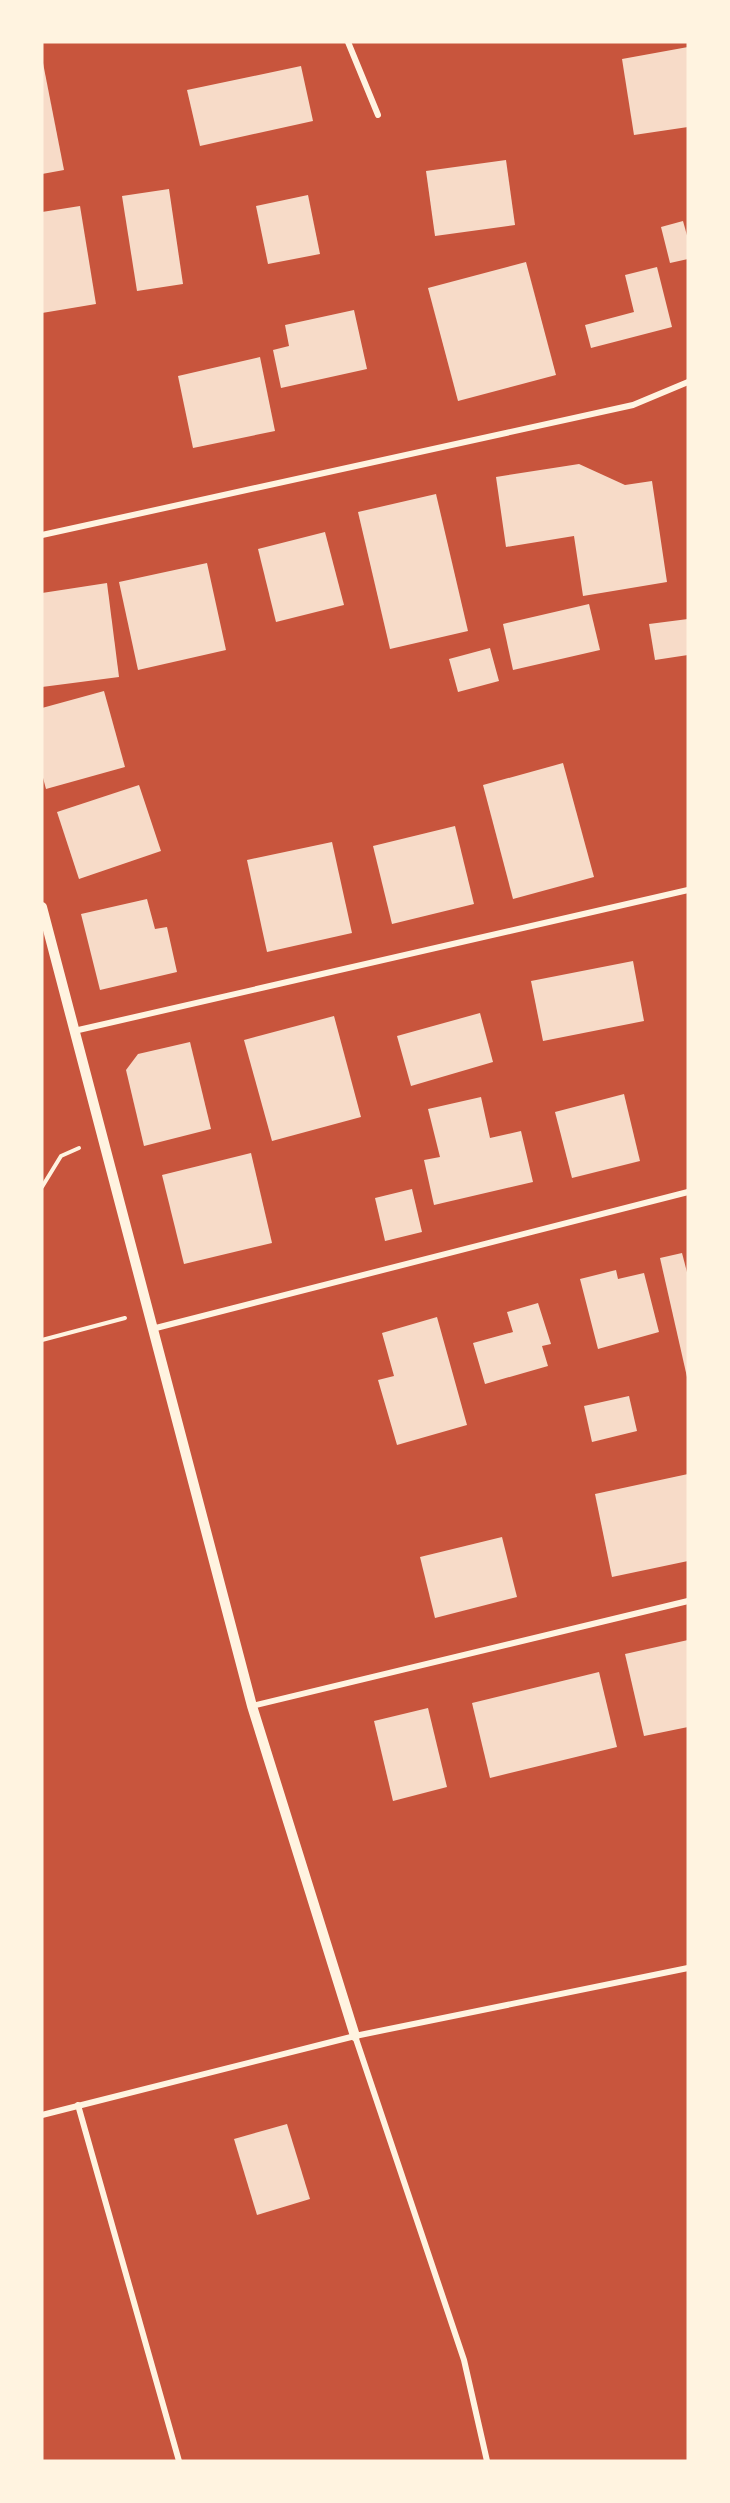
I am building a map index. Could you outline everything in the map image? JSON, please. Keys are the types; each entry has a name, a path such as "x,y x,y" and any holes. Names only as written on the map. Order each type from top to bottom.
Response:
{"street":[{"path":"348,42 378,115"},
{"path":"42,535 633,405 688,382"},
{"path":"74,1031 688,890"},
{"path":"42,907 252,1706 355,2036 464,2360 487,2461"},
{"path":"152,1329 688,1192"},
{"path":"252,1706 688,1601"},
{"path":"42,2115 355,2036 688,1968"},
{"path":"78,2105 179,2461"}],"path":[{"path":"42,1187 62,1156 103,1142"},
{"path":"42,1340 148,1311"}],"building":[{"path":"688,47 688,127 634,135 622,59"},
{"path":"42,58 64,170 42,174"},
{"path":"301,66 313,121 200,146 187,90"},
{"path":"506,160 515,225 435,236 426,171"},
{"path":"169,189 183,284 137,291 122,196"},
{"path":"308,195 320,254 268,264 256,206"},
{"path":"80,206 96,304 42,313 42,212"},
{"path":"683,221 688,239 688,259 670,263 661,227"},
{"path":"526,262 556,375 458,401 428,288"},
{"path":"657,267 672,327 591,348 585,325 634,312 625,275"},
{"path":"354,310 367,369 281,388 273,350 289,346 285,325"},
{"path":"260,357 275,431 193,448 178,376"},
{"path":"579,464 625,485 652,481 667,582 583,596 574,536 506,547 496,477"},
{"path":"436,494 468,631 390,649 358,512"},
{"path":"325,532 344,605 276,622 258,549"},
{"path":"207,563 226,650 138,670 119,582"},
{"path":"107,583 119,677 42,687 42,593"},
{"path":"589,604 600,650 513,670 503,624"},
{"path":"688,619 688,655 655,660 649,624"},
{"path":"490,648 499,681 458,692 449,659"},
{"path":"104,691 125,767 46,789 42,774 42,708"},
{"path":"563,763 594,877 513,899 483,785"},
{"path":"139,785 161,851 79,879 57,812"},
{"path":"455,826 474,904 392,924 373,846"},
{"path":"332,842 352,933 267,952 247,860"},
{"path":"147,899 155,929 167,927 177,972 100,990 81,914"},
{"path":"633,961 644,1021 543,1041 531,981"},
{"path":"480,1013 493,1062 411,1086 397,1036"},
{"path":"334,1016 361,1117 272,1141 244,1040"},
{"path":"190,1042 211,1129 144,1146 126,1070 138,1054"},
{"path":"624,1094 640,1161 572,1178 555,1112"},
{"path":"481,1097 490,1138 521,1131 533,1182 434,1205 424,1160 440,1157 428,1109"},
{"path":"251,1153 272,1243 184,1264 162,1175"},
{"path":"412,1189 422,1232 385,1241 375,1198"},
{"path":"682,1253 688,1276 687,1377 660,1258"},
{"path":"616,1270 618,1279 644,1273 659,1332 598,1349 580,1279"},
{"path":"538,1303 551,1344 542,1346 548,1366 485,1384 473,1343 513,1332 507,1312"},
{"path":"437,1317 467,1425 397,1445 378,1380 394,1376 382,1333"},
{"path":"629,1396 637,1431 592,1442 584,1406"},
{"path":"688,1474 688,1561 612,1577 595,1494"},
{"path":"502,1537 517,1597 435,1618 420,1557"},
{"path":"688,1640 688,1727 644,1736 625,1654"},
{"path":"599,1672 617,1747 490,1778 472,1703"},
{"path":"428,1708 447,1787 393,1801 374,1721"},
{"path":"287,2124 310,2199 257,2215 234,2139"}]}
